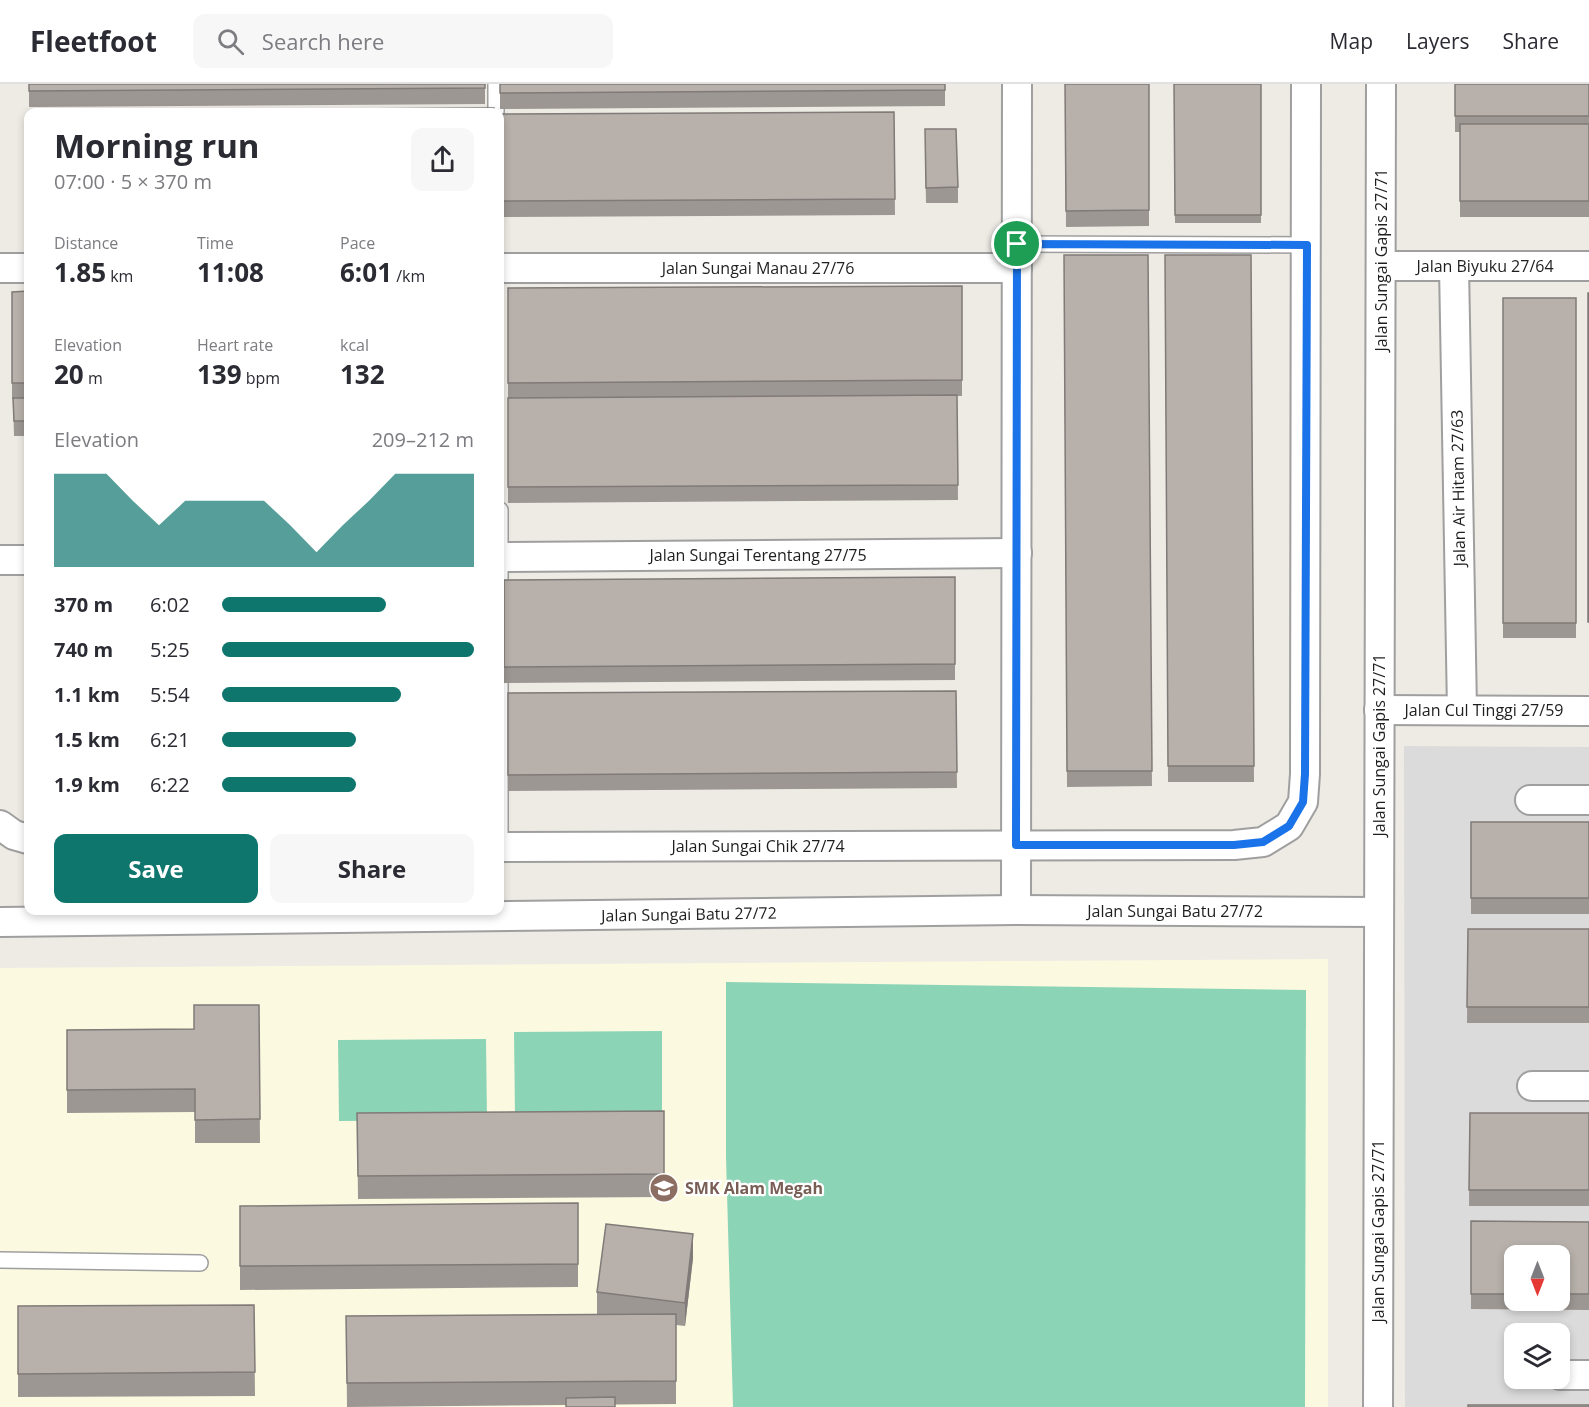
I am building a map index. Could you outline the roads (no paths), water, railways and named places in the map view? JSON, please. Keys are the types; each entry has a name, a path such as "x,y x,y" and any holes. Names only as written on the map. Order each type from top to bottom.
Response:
{"street":[{"path":"1016,910 1017,84"},
{"name":"Jalan Sungai Chik 27/74","path":"504,847 1234,845 1263,842 1289,826 1303,802 1305,774 1306,84"},
{"name":"Jalan Sungai Gapis 27/71","path":"1378,1407 1381,84"},
{"name":"Jalan Sungai Manau 27/76","path":"504,268 1017,256"},
{"name":"Jalan Biyuku 27/64","path":"1380,266 1589,266"},
{"name":"Jalan Air Hitam 27/63","path":"1454,266 1462,710"},
{"path":"0,268 24,268"},
{"name":"Jalan Sungai Terentang 27/75","path":"504,557 1017,553"},
{"path":"0,560 24,560"},
{"name":"Jalan Cul Tinggi 27/59","path":"1379,710 1589,711"},
{"path":"1530,800 1589,800"},
{"path":"0,825 14,835 24,838"},
{"name":"Jalan Sungai Batu 27/72","path":"0,922 1016,910 1379,912"},
{"path":"1532,1086 1589,1086"},
{"path":"1570,1375 1589,1375"}],"lane":[{"path":"496,84 496,108"},
{"path":"1017,256 1307,245"},
{"path":"0,1260 200,1263"}],"place":[{"name":"SMK Alam Megah","path":"664,1188"}]}
